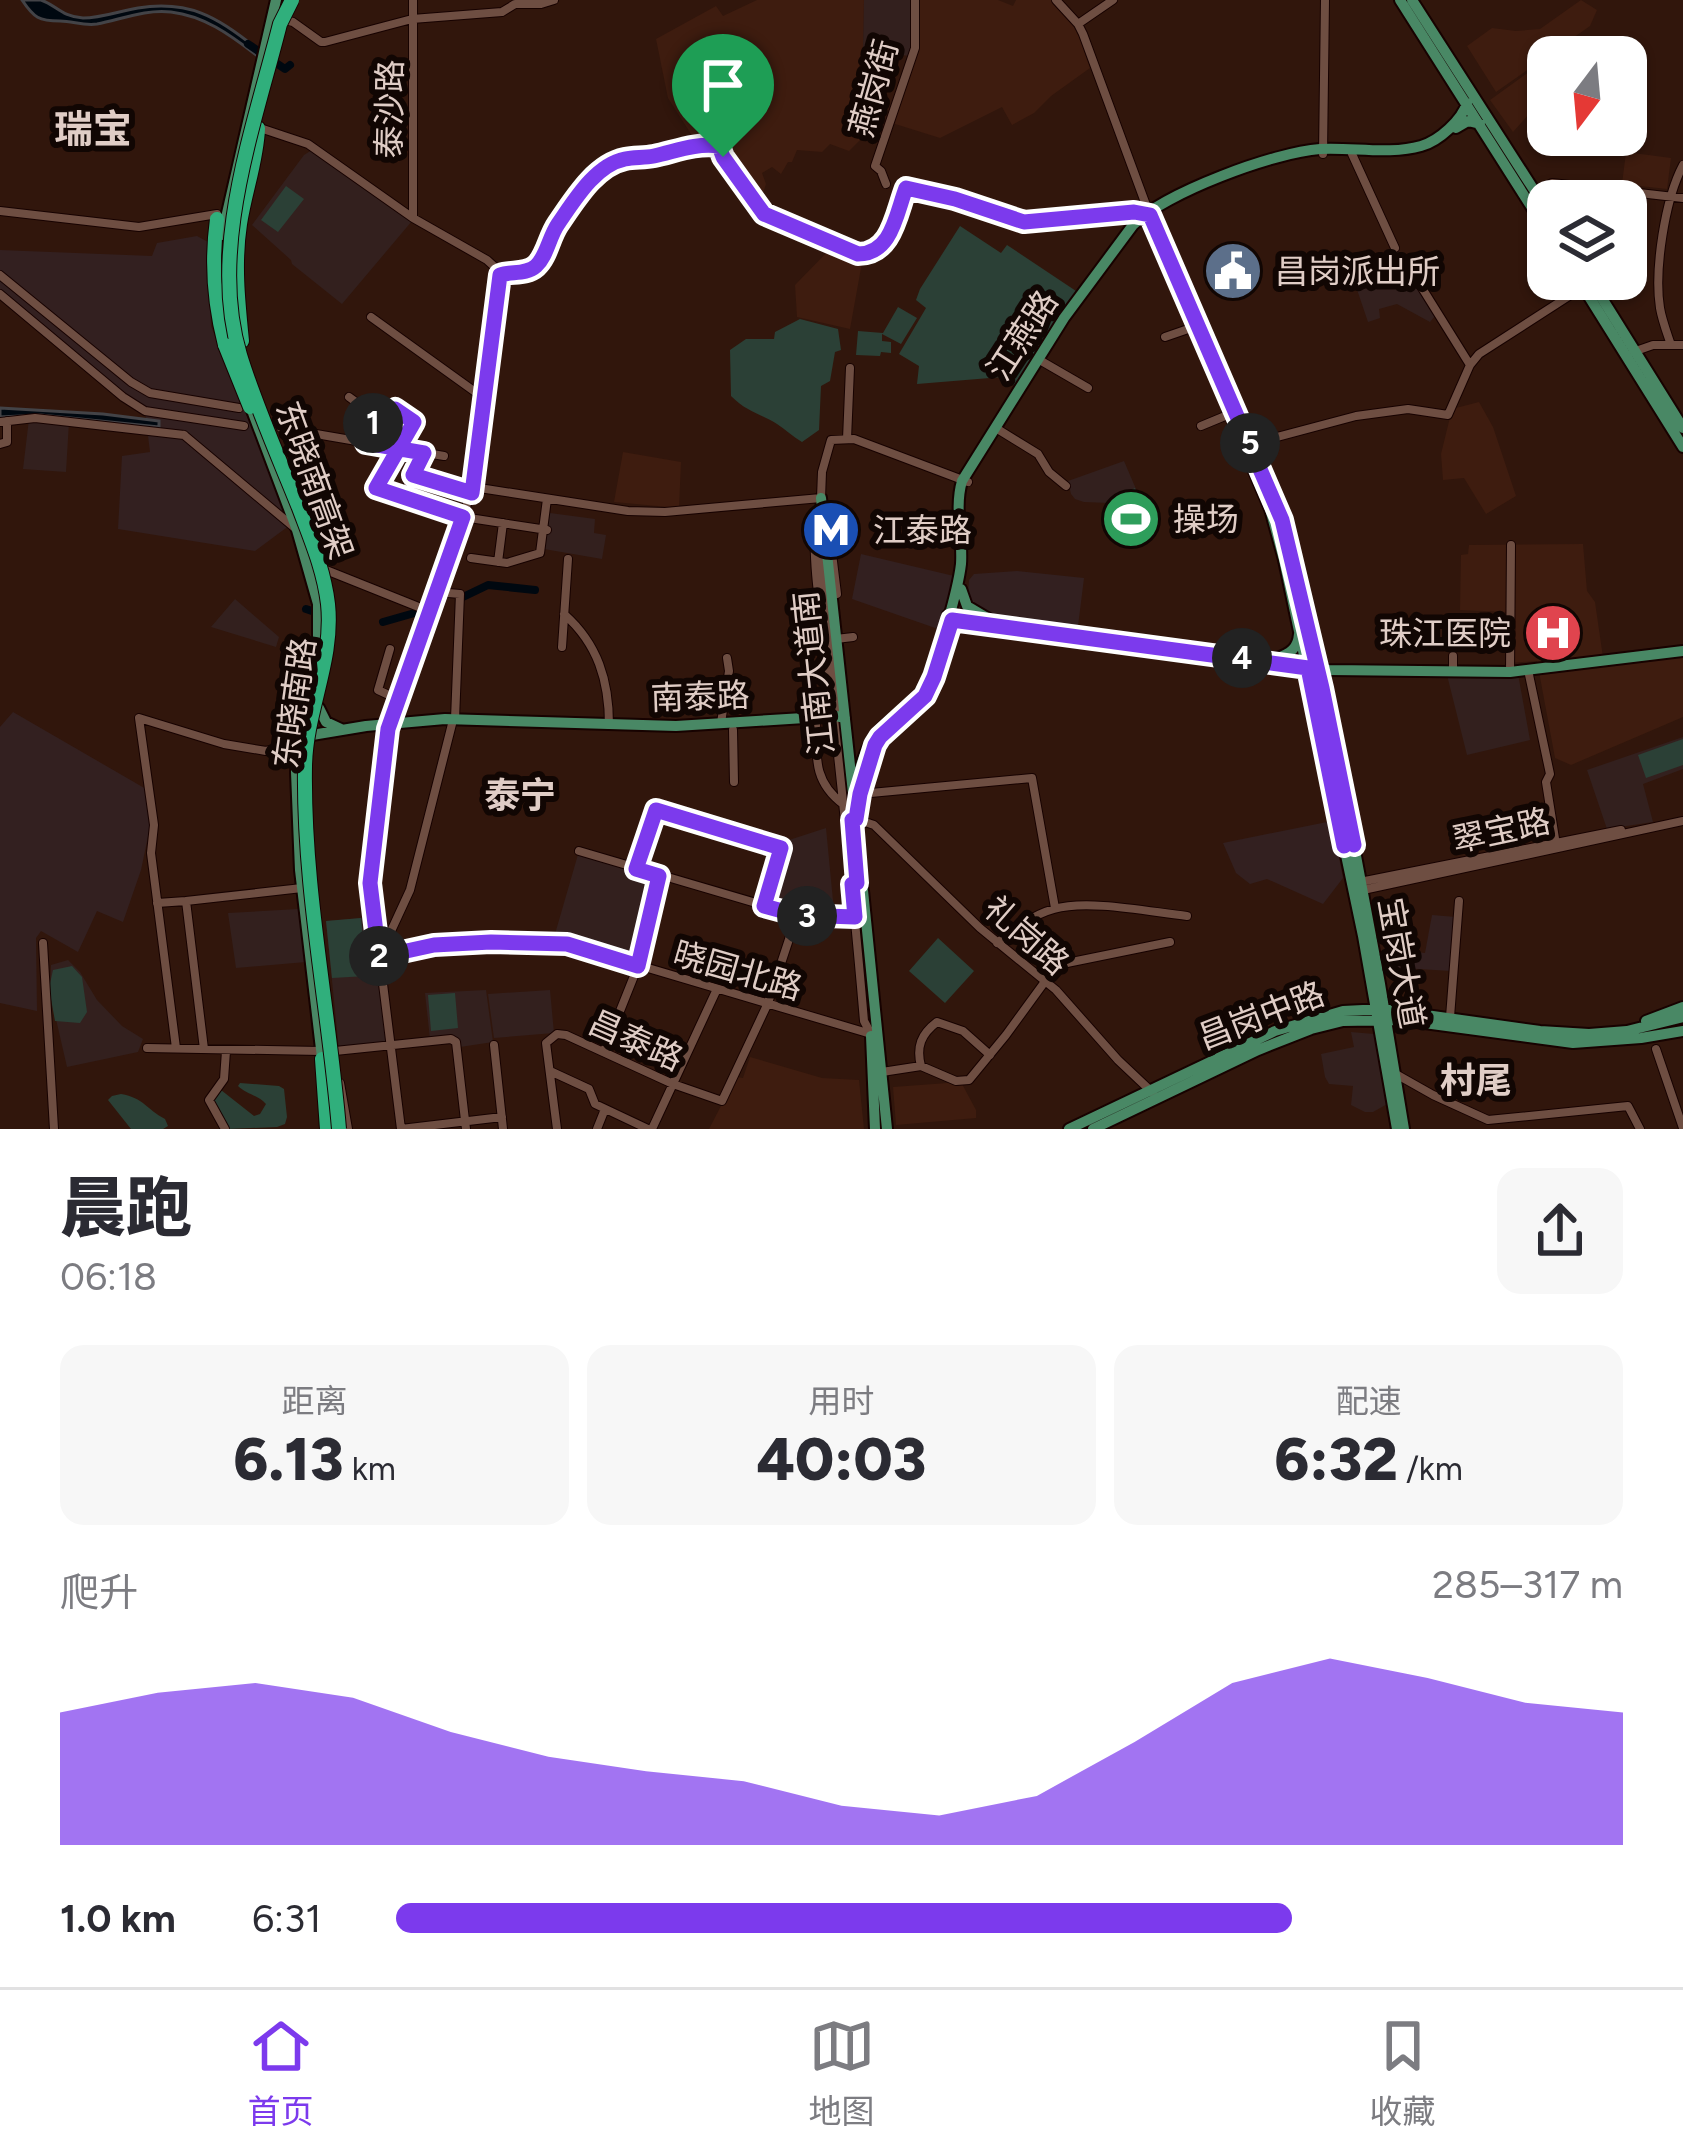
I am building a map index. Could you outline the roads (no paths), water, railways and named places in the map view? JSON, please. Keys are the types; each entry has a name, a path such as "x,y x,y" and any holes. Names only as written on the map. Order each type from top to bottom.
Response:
{"highway":[{"name":"东晓南高架","path":"285,0 236,206 229,259 230,308 237,344 318,559 328,608 327,660 306,750 306,794 309,872 335,1127"},
{"name":"东晓南高架","path":"285,0 228,213 222,275 226,323 236,362 317,576 324,625 299,772 303,872 335,1127"},
{"path":"258,128 239,230 237,291 244,353 264,418"},
{"path":"221,217 213,277 220,326 291,506"},
{"path":"326,1054 335,1127"},
{"path":"335,1127 338,1076"}],"main road":[{"name":"东晓南路","path":"285,0 221,217 219,285 226,334 241,382 316,591 319,645 296,789 302,888 326,1054 338,1076"},
{"path":"1400,0 1527,199"},
{"path":"1412,0 1527,180"},
{"name":"东晓南路","path":"282,22 235,230 232,276 235,320 246,366 325,570 332,613 333,639 307,741 326,1054"},
{"name":"江燕路","path":"853,800 880,737 928,691 961,565 958,500 964,481 1084,289 1147,216 1290,158 1424,146 1460,117 1467,103"},
{"name":"江燕路","path":"1323,152 1416,153 1464,122 1480,124"},
{"name":"江燕路","path":"851,820 856,763 875,735 923,690 961,589 966,563 964,481 1087,291 1147,216"},
{"path":"1147,216 1282,520 1304,638"},
{"path":"1131,237 1158,239"},
{"path":"1158,239 1270,509 1304,638"},
{"path":"1596,300 1683,428"},
{"path":"1631,353 1683,447"},
{"name":"江南大道南","path":"818,498 838,639 832,655 874,1033 875,1129"},
{"path":"961,589 967,606 989,620"},
{"path":"951,616 1312,666 1453,662 1510,670 1683,649"},
{"path":"951,616 1345,670 1528,670 1683,649"},
{"path":"1276,658 1288,654 1304,638"},
{"name":"宝岗大道","path":"1304,638 1346,828"},
{"path":"1326,706 1328,682 1345,670"},
{"name":"宝岗大道","path":"1317,689 1326,706 1401,1129"},
{"path":"319,708 326,722 345,729"},
{"name":"江南大道南","path":"838,719 856,763"},
{"name":"南泰路","path":"307,741 390,722 727,727 838,719"},
{"name":"南泰路","path":"307,741 390,722 453,722"},
{"name":"宝岗大道","path":"1349,846 1401,1129"},
{"name":"昌岗中路","path":"1093,1129 1285,1028 1343,1011 1450,1017 1568,1034 1628,1035"},
{"name":"昌岗中路","path":"1380,1014 1552,1042 1587,1043 1628,1035"},
{"path":"1628,1035 1683,1019"},
{"name":"江南大道南","path":"874,1033 887,1129"},
{"name":"昌岗中路","path":"1069,1129 1153,1094"}],"street":[{"name":"泰沙路","path":"412,218 413,0"},
{"path":"282,22 325,42 412,20 502,12 516,2 554,0"},
{"name":"燕岗街","path":"886,184 875,166 914,48 915,0"},
{"path":"390,722 472,490 500,275 536,266 554,229 586,185 606,167 621,159 693,145 719,146 764,214 858,254 874,253 884,244 906,188 1024,222 1124,212 1147,216 1147,205 1078,24 1056,0"},
{"path":"1078,24 1113,0"},
{"path":"1323,152 1325,0"},
{"name":"泰沙路","path":"258,128 308,144 412,218 488,260 500,275"},
{"path":"1352,154 1395,248"},
{"path":"1671,345 1658,287 1669,196 1683,165"},
{"path":"1647,194 1683,198"},
{"path":"0,211 139,227 221,217"},
{"path":"1409,267 1470,365"},
{"path":"0,274 150,393 239,408"},
{"path":"0,294 145,411 244,426"},
{"path":"1251,445 1356,416 1408,409 1448,415 1479,354 1558,300"},
{"path":"371,317 485,399"},
{"path":"1165,338 1194,327"},
{"path":"1631,353 1644,346 1683,345"},
{"path":"1043,362 1088,388"},
{"path":"848,439 850,368"},
{"path":"349,397 378,418 395,409 414,422 376,488 463,517 545,529"},
{"path":"184,400 184,435"},
{"path":"1201,425 1230,414"},
{"path":"366,443 375,416"},
{"path":"0,444 7,442 4,422 35,418 184,435 297,530"},
{"path":"281,428 444,456"},
{"path":"999,430 1038,454 1066,486"},
{"path":"413,475 472,490 665,512 818,498 828,446 834,439 848,439 964,481"},
{"path":"402,497 424,453"},
{"path":"471,558 507,563 540,553 547,499"},
{"path":"498,562 503,523"},
{"path":"1510,670 1511,545"},
{"name":"江南大道南","path":"824,553 832,655"},
{"path":"306,557 325,570 430,612"},
{"path":"562,647 568,559"},
{"path":"316,591 325,570"},
{"path":"379,957 410,890 453,722 460,594 437,592"},
{"path":"563,614 579,628 604,674 609,726"},
{"path":"853,637 838,639 856,763"},
{"path":"390,649 378,690 391,697 390,722 370,879 401,1129 466,1125 502,1117"},
{"path":"727,658 727,727 734,782"},
{"path":"1528,670 1550,774 1546,782 1557,846"},
{"path":"397,701 405,712 423,721"},
{"path":"176,1048 139,718 224,744 266,751 307,741"},
{"path":"838,719 853,800"},
{"path":"816,721 823,785 853,800 1032,778 1054,908"},
{"path":"636,869 656,810 781,848 764,906"},
{"name":"礼岗路","path":"851,820 879,830 997,943 1044,980 1153,1094"},
{"name":"翠宝路","path":"1360,886 1683,820"},
{"path":"579,851 797,915 855,917"},
{"path":"604,1052 638,966 659,876"},
{"path":"860,883 855,917 866,947"},
{"path":"157,903 302,888"},
{"path":"1450,1017 1459,901"},
{"path":"186,902 204,1049"},
{"path":"997,943 1030,918 1054,908 1077,905 1187,916"},
{"path":"768,1003 797,915"},
{"path":"882,1072 921,1066 956,1081 969,1080 1057,965 1170,942"},
{"path":"44,944 54,1129"},
{"name":"晓园北路","path":"379,957 434,945 567,944 874,1033"},
{"path":"550,1071 589,1089 596,1105 650,1129 717,988"},
{"name":"昌泰路","path":"557,1129 546,1043 557,1034 722,1101 768,1003"},
{"path":"921,1066 920,1044 926,1030 937,1022 963,1031 990,1055"},
{"path":"147,1048 326,1054 452,1039 466,1125"},
{"path":"494,1045 503,1129"},
{"path":"1656,1048 1683,1128"},
{"path":"225,1129 209,1100 224,1079 226,1051"},
{"path":"1394,1073 1489,1120 1628,1106 1640,1129"},
{"path":"597,1129 605,1109"}],"waterway":[{"path":"248,44 285,69 290,65"},
{"path":"463,597 488,585 535,590"},
{"path":"306,609 312,611"},
{"path":"383,622 418,612"}],"place":[{"name":"昌岗派出所","path":"1233,271"},
{"name":"操场","path":"1131,519"},
{"name":"江泰路","path":"831,530"},
{"name":"珠江医院","path":"1553,633"}],"district":[{"name":"瑞宝","path":"93,129"},
{"name":"泰宁","path":"520,795"},
{"name":"村尾","path":"1476,1080"}]}
